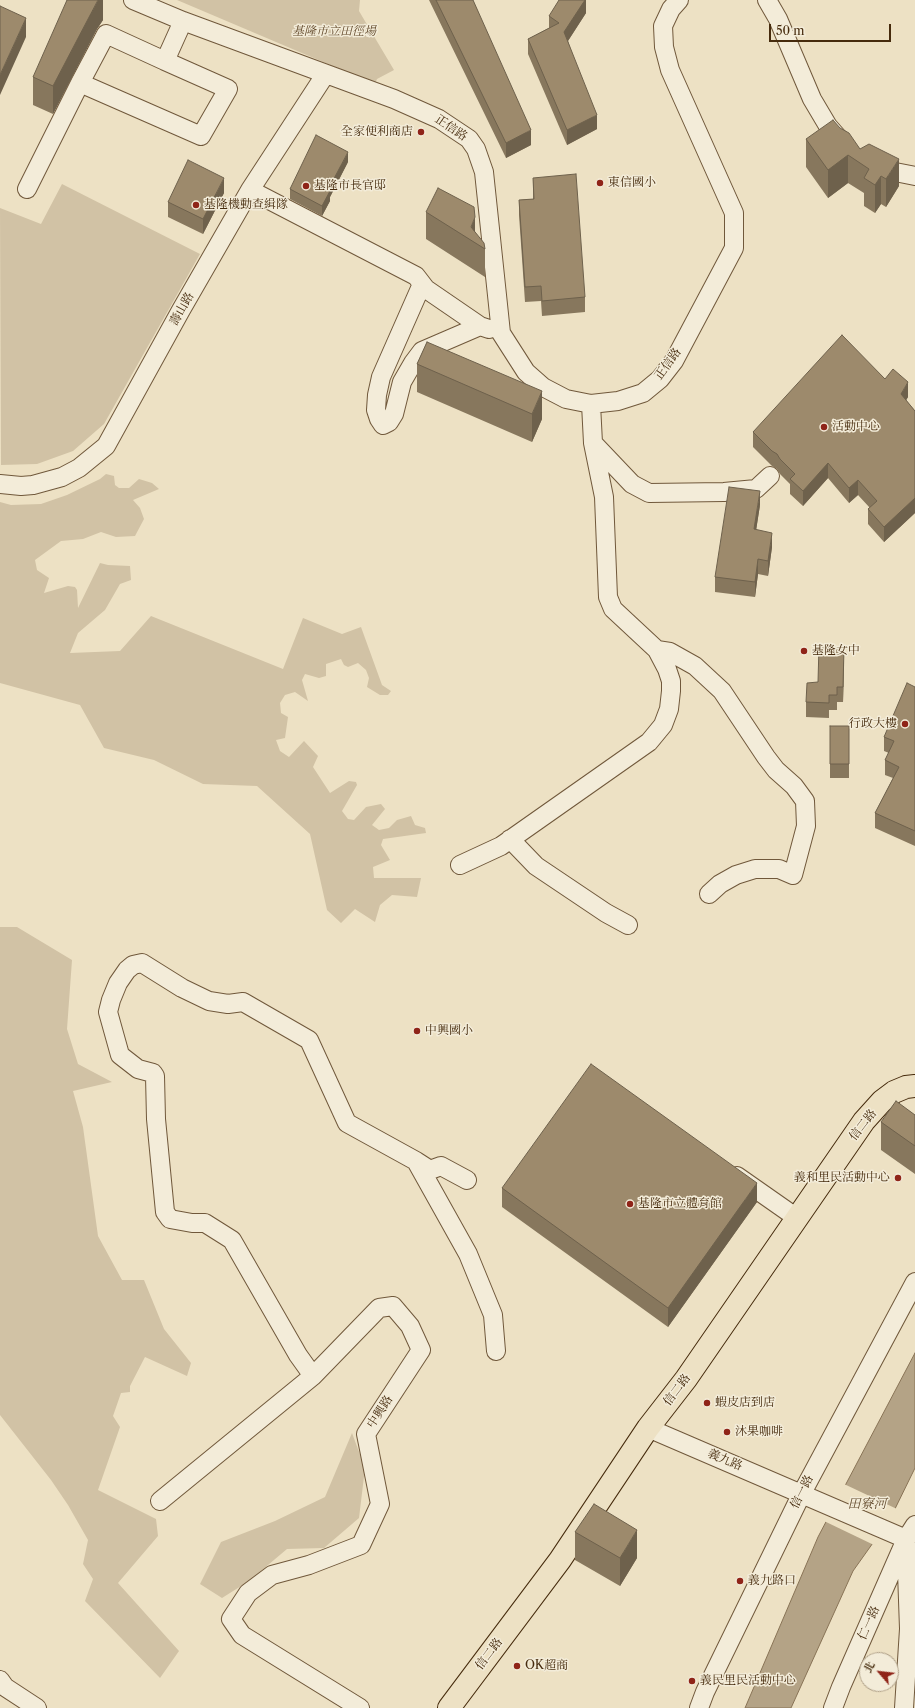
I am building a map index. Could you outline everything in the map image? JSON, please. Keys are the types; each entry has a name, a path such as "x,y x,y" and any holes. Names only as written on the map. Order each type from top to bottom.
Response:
{"main road":[{"name":"信二路","path":"448,1708 560,1560 648,1428 686,1379 864,1121 872,1111 894,1092 906,1087 915,1086"}],"street":[{"name":"正信路","path":"133,0 183,21 325,75 376,92 439,118 461,133 476,149 484,172 501,333 526,372 543,387 566,399 591,404 618,401 643,393 660,379 674,361 734,248 734,213 670,70 664,47 663,26 671,9 679,0"},
{"path":"767,0 778,19 812,99 828,126 848,149 856,154 890,171 915,176"},
{"path":"165,61 183,21"},
{"path":"28,189 80,83 106,34 228,89 201,136 80,83"},
{"name":"壽山路","path":"0,484 21,486 33,485 62,477 79,468 106,446 181,310 250,190 325,75"},
{"path":"250,190 416,276 426,289 480,326 501,333"},
{"path":"422,284 381,377 376,396 376,410 379,419 383,424 389,422 394,414 402,382 422,351 480,326"},
{"path":"460,865 501,846 649,742 663,724 669,709 671,681 667,669 657,650 613,609 608,597 604,497 593,443 591,404"},
{"path":"593,443 632,484 649,493 724,492 756,489 770,476"},
{"path":"657,650 670,652 695,666 722,691 766,757 776,770 794,786 805,800 806,826 793,875 779,869 755,869 736,875 720,884 709,894"},
{"path":"510,840 536,866 606,913 628,925"},
{"path":"313,1376 298,1355 232,1240 205,1223 192,1224 170,1219 165,1212 156,1119 155,1076 153,1073 138,1069 120,1055 108,1012 111,1000 126,970 133,965 142,963 182,988 208,1001 228,1004 243,1002 309,1040 347,1123 430,1170 441,1166 467,1180"},
{"path":"416,1161 468,1254 493,1315 496,1351"},
{"path":"726,1168 797,1218"},
{"name":"信一路","path":"699,1708 705,1692 802,1493 915,1282"},
{"name":"中興路","path":"160,1501 313,1376 379,1308 393,1306 410,1326 421,1350 366,1434 380,1504 361,1545 308,1565 272,1575 248,1593 231,1619 242,1635 360,1708"},
{"name":"義九路","path":"648,1428 802,1493 912,1532"},
{"path":"904,1708 909,1629 912,1532"},
{"name":"仁一路","path":"833,1708 841,1687 912,1532"},
{"path":"0,1680 5,1687 36,1708"}],"green space":[{"name":"基隆市立田徑場","path":"177,0 360,0 359,11 394,70 377,79 375,84"},
{"path":"62,184 200,254 104,424 73,451 37,464 1,465 0,208 41,224"},
{"path":"106,474 114,476 115,485 119,488 129,488 139,479 152,483 159,489 133,500 140,508 144,519 135,536 116,537 101,532 83,539 61,541 35,560 37,570 49,578 44,593 68,586 75,587 77,590 78,608 100,563 130,566 131,580 120,584 105,610 78,633 70,653 120,651 151,616 283,669 303,618 342,634 361,627 382,685 391,691 388,695 380,695 367,687 369,678 366,670 358,663 348,667 344,665 341,659 326,664 326,676 319,678 305,674 302,680 308,701 295,692 285,695 280,703 281,713 288,717 285,738 276,740 280,751 289,757 304,741 318,756 313,767 330,793 349,781 356,782 357,785 342,811 348,819 354,820 366,807 381,804 385,809 372,825 379,830 389,828 397,820 411,816 415,825 425,828 426,833 383,839 381,845 390,860 373,867 374,878 421,878 417,897 392,895 380,905 375,922 355,909 341,923 327,910 310,834 257,786 203,784 154,760 104,748 80,705 0,683 0,502 11,505 41,504 67,495 100,479"},
{"path":"0,927 17,927 72,960 67,1029 78,1064 112,1082 73,1091 83,1127 98,1236 122,1280 144,1280 164,1329 191,1363 187,1376 145,1357 130,1386 130,1392 121,1393 113,1416 120,1427 98,1490 156,1519 158,1536 118,1583 179,1651 160,1678 85,1601 93,1579 83,1564 88,1540 68,1505 51,1480 0,1415"},
{"path":"352,1433 365,1468 359,1518 324,1548 287,1549 249,1581 222,1598 200,1584 221,1542 275,1521 325,1497"}],"water":[{"name":"田寮河","path":"915,1353 915,1468 890,1519 853,1571 791,1708 745,1708 818,1537"}],"pier":[{"path":"844,1484 897,1509 892,1520 874,1545 824,1521"}],"building":[{"path":"67,0 98,0 53,86 33,77"},
{"path":"436,0 473,0 531,130 506,143"},
{"path":"559,0 585,0 564,32 597,115 567,130 528,39 559,23 549,16"},
{"path":"0,6 26,18 0,75"},
{"path":"833,120 840,128 849,133 860,149 869,144 899,159 886,179 881,176 875,185 864,178 869,169 848,155 828,170 806,139"},
{"name":"基隆市長官邸","path":"316,135 348,152 328,190 330,191 322,206 290,189"},
{"path":"188,160 224,178 203,219 168,202"},
{"path":"576,174 585,297 542,301 541,286 525,287 519,200 534,199 533,178"},
{"path":"438,188 474,207 475,217 471,227 484,243 485,249 426,212"},
{"path":"842,335 885,379 893,369 908,382 901,394 915,411 915,498 884,527 868,509 877,501 858,480 849,488 828,463 803,491 790,479 795,474 777,454 753,432"},
{"path":"427,342 542,391 532,414 417,364"},
{"path":"729,487 760,491 754,529 772,533 768,561 758,559 755,582 715,577"},
{"path":"819,646 844,648 843,687 837,687 837,695 829,695 829,703 806,702 807,683 818,682"},
{"path":"907,683 915,687 915,831 875,813 899,767 885,760 894,741 884,737"},
{"path":"830,726 849,726 849,764 830,764"},
{"name":"基隆市立體育館","path":"591,1064 757,1183 668,1308 502,1188"},
{"path":"896,1101 915,1115 915,1146 881,1122"},
{"path":"594,1504 637,1530 620,1558 575,1532"}],"place":[{"name":"全家便利商店","path":"421,132"},
{"name":"東信國小","path":"600,183"},
{"name":"基隆市長官邸","path":"306,186"},
{"name":"基隆機動查緝隊","path":"196,205"},
{"name":"活動中心","path":"824,427"},
{"name":"基隆女中","path":"804,651"},
{"name":"行政大樓","path":"905,724"},
{"name":"中興國小","path":"417,1031"},
{"name":"義和里民活動中心","path":"898,1178"},
{"name":"基隆市立體育館","path":"630,1204"},
{"name":"蝦皮店到店","path":"707,1403"},
{"name":"沐果咖啡","path":"727,1432"},
{"name":"義九路口","path":"740,1581"},
{"name":"OK超商","path":"517,1666"},
{"name":"義民里民活動中心","path":"692,1681"}]}
